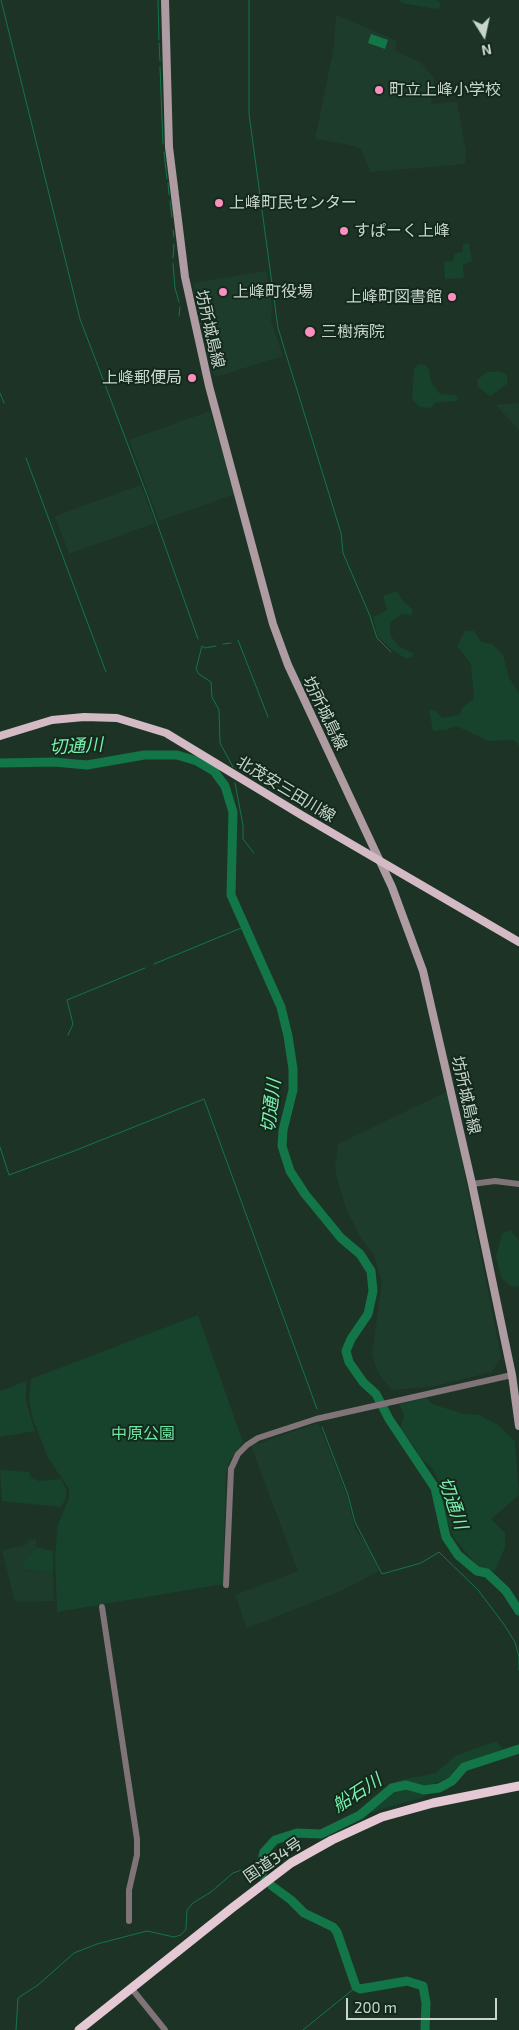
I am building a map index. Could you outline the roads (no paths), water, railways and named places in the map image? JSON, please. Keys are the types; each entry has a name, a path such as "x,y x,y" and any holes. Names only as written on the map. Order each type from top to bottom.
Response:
{"highway":[{"name":"国道34号","path":"80,2030 291,1863 332,1840 382,1817 433,1803 519,1786"}],"main road":[{"name":"坊所城島線","path":"165,0 165,70 170,156 185,277 209,386 274,624 288,665 380,862 408,927 423,971 472,1184 512,1374 519,1426"},
{"name":"北茂安三田川線","path":"0,736 52,720 84,716 117,718 166,733 380,862 519,942"}],"street":[{"path":"472,1184 495,1182 519,1184"},
{"path":"226,1585 231,1469 238,1454 258,1438 316,1419 512,1374"},
{"path":"102,1607 137,1839 137,1854 129,1890 129,1921"},
{"path":"132,1988 165,2030"}],"waterway":[{"path":"1,0 80,319 147,495 198,639"},
{"path":"158,0 159,40"},
{"path":"249,0 249,114 278,328 341,533 343,553 370,616 377,638 391,652"},
{"path":"159,43 160,61"},
{"path":"160,67 163,144"},
{"path":"164,152 167,179"},
{"path":"168,183 169,195"},
{"path":"170,201 172,217"},
{"path":"173,230 174,237"},
{"path":"173,258 174,244"},
{"path":"173,263 175,288 179,302"},
{"path":"179,316 180,307"},
{"path":"0,393 4,403"},
{"path":"26,458 106,672"},
{"path":"238,640 268,717"},
{"path":"223,644 231,643"},
{"path":"216,646 205,648 202,646 196,669 199,674 211,682 212,697 219,710 220,743 233,767"},
{"name":"切通川","path":"0,763 54,762 87,765 144,755 177,755 197,761 214,771 225,786 233,812 231,895 281,1007 288,1036 293,1069 293,1090 283,1130 282,1146 290,1171 305,1194 341,1238 360,1254 371,1271 373,1291 368,1314 351,1339 346,1351 349,1362 363,1382 376,1394 389,1419 435,1488 446,1537 458,1555 477,1571 487,1573 506,1591 519,1611"},
{"path":"235,783 243,825 243,839 254,853"},
{"path":"154,964 246,926"},
{"path":"68,1035 73,1024 67,1000 145,968"},
{"path":"0,1147 9,1175 204,1099 317,1409"},
{"path":"322,1427 348,1495 355,1522 382,1574 421,1563 439,1552 478,1590 503,1623 515,1642 519,1657 519,1670"},
{"name":"船石川","path":"262,1875 260,1868 264,1852 275,1840 297,1833 321,1834 360,1815 392,1788 406,1785 424,1790 439,1788 452,1781 464,1767 519,1749"},
{"path":"16,2030 18,1998 38,1985 74,1953 97,1944 147,1931 174,1937 181,1935 186,1929 187,1910 193,1903 211,1892 233,1873 261,1863"},
{"name":"船石川","path":"272,1886 291,1900 304,1913 333,1927 337,1932 356,1987 360,1989 407,1981 423,1986 426,2003 425,2030"},
{"path":"303,2030 356,1987"}],"place":[{"name":"町立上峰小学校","path":"379,90"},
{"name":"上峰町民センター","path":"219,203"},
{"name":"すぱーく上峰","path":"344,231"},
{"name":"上峰町役場","path":"223,292"},
{"name":"上峰町図書館","path":"452,297"},
{"name":"三樹病院","path":"310,332"},
{"name":"上峰郵便局","path":"192,378"}],"park label":[{"name":"中原公園","path":"143,1434"}]}
